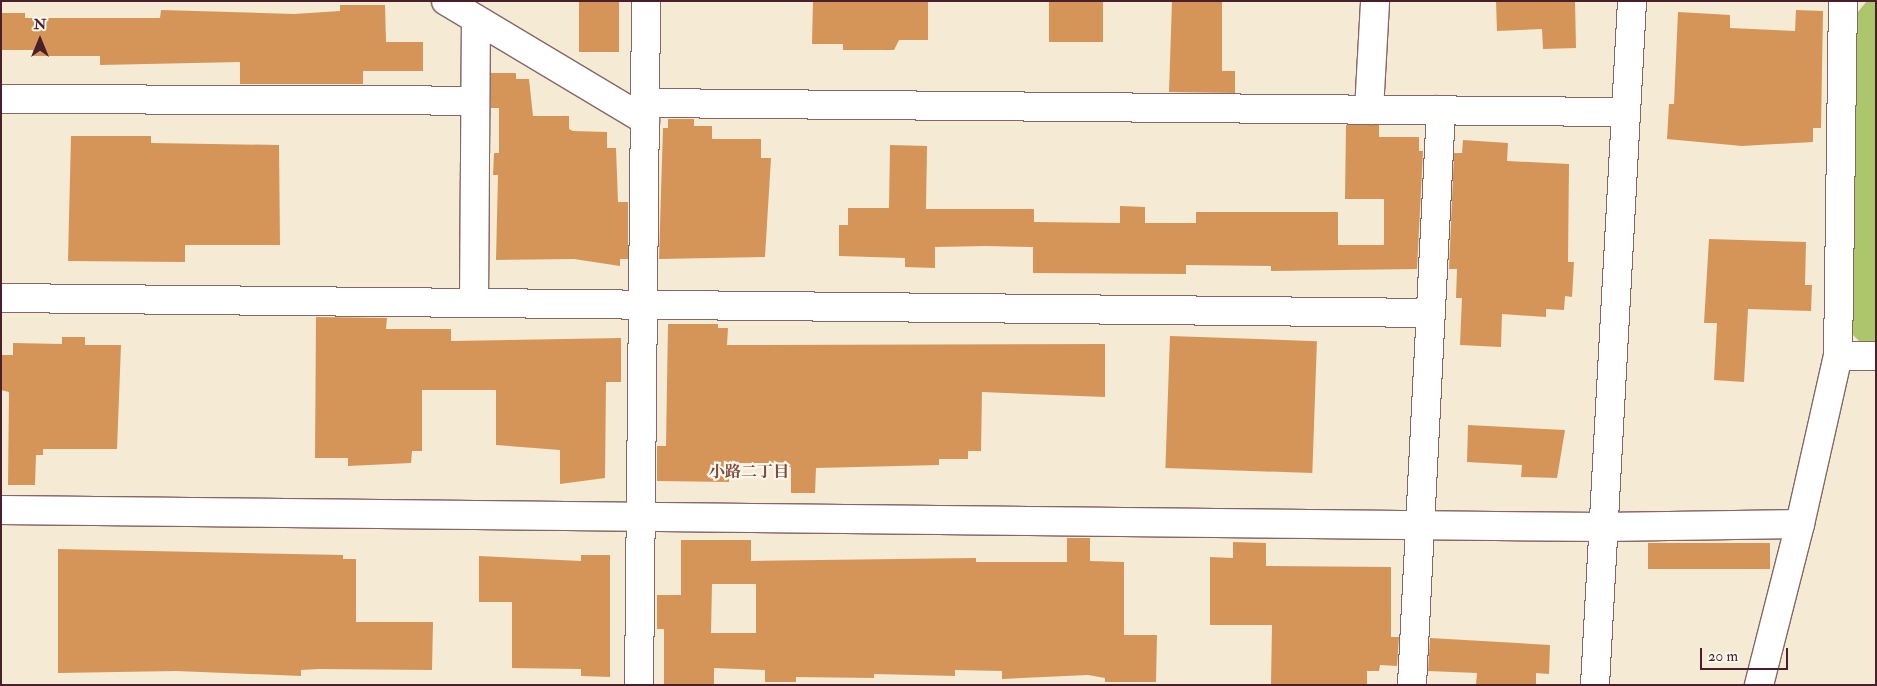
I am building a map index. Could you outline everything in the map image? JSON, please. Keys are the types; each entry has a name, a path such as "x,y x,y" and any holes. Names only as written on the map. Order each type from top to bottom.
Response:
{"street":[{"path":"446,1 476,20 645,111 1441,110 1625,112"},
{"path":"639,685 646,1"},
{"path":"1370,110 1375,1"},
{"path":"1595,685 1632,1"},
{"path":"1760,685 1800,524 1838,356 1843,1"},
{"path":"474,302 476,20"},
{"path":"1,99 475,101"},
{"path":"1412,685 1441,110"},
{"path":"1,298 643,303 1430,313"},
{"path":"1838,356 1876,356"},
{"path":"1,510 1603,527 1800,524"}],"green space":[{"path":"1867,1 1876,1 1876,343 1860,342 1849,331 1857,13"}],"building":[{"path":"579,1 619,1 619,52 579,52"},
{"path":"813,1 928,1 928,40 899,40 894,50 843,50 843,44 812,44"},
{"path":"1049,1 1103,1 1103,42 1049,42"},
{"path":"1172,1 1222,1 1222,71 1235,71 1235,93 1169,92"},
{"path":"1496,1 1575,1 1576,48 1543,49 1542,29 1497,31"},
{"path":"340,5 385,5 386,42 423,42 423,71 363,71 363,84 240,84 240,62 100,65 100,56 33,56 33,50 1,50 1,13 25,13 25,18 160,18 161,10 294,14 340,11"},
{"path":"1796,10 1823,11 1821,128 1813,128 1813,142 1742,146 1667,139 1669,104 1674,104 1678,12 1730,15 1730,28 1795,31"},
{"path":"491,73 516,73 516,79 529,79 533,116 569,116 569,129 573,131 607,132 607,148 616,148 618,202 628,202 628,259 620,259 620,266 574,259 496,260 498,175 493,175 494,153 499,153 499,108 491,108"},
{"path":"668,119 694,119 694,126 712,126 712,139 761,139 761,158 771,158 765,257 659,259 663,128 668,128"},
{"path":"1346,125 1379,125 1379,137 1419,137 1419,151 1423,151 1417,269 1271,271 1271,266 1186,265 1186,274 1033,273 1033,247 935,247 935,268 905,267 905,258 839,256 839,225 848,225 848,208 889,208 890,145 927,146 926,209 1034,209 1034,222 1120,223 1120,206 1145,207 1145,223 1196,223 1196,212 1338,212 1338,245 1384,245 1384,199 1345,199"},
{"path":"71,136 151,136 151,143 279,145 280,245 185,245 185,262 68,261"},
{"path":"1463,140 1508,143 1507,161 1569,164 1568,262 1574,262 1572,297 1565,296 1564,310 1546,309 1546,317 1502,314 1501,347 1460,345 1462,298 1456,298 1457,269 1449,269 1454,153 1462,153"},
{"path":"1709,239 1806,242 1805,285 1812,285 1811,311 1748,309 1744,382 1714,380 1717,323 1704,323"},
{"path":"316,317 387,318 386,329 451,329 451,341 621,338 621,382 606,382 605,478 560,484 560,450 496,445 496,390 422,390 422,451 412,451 411,463 348,466 348,458 315,458"},
{"path":"668,324 718,324 718,328 728,328 727,345 1105,344 1105,397 982,392 981,451 968,451 968,459 939,459 939,465 816,468 815,493 791,493 791,467 774,467 774,463 729,463 729,482 657,481 657,446 666,446"},
{"path":"1170,336 1317,341 1312,473 1165,468"},
{"path":"62,337 85,337 85,345 121,345 117,449 43,449 43,455 36,455 35,485 8,485 9,392 1,390 1,355 13,355 13,343 62,344"},
{"path":"1468,425 1565,430 1557,478 1521,477 1522,465 1467,462"},
{"path":"1067,538 1090,538 1090,561 1124,562 1124,635 1157,635 1156,682 1105,682 1105,678 1088,675 1002,679 1002,671 955,670 955,676 874,674 874,678 796,677 796,682 765,682 765,670 714,668 714,685 664,685 664,629 657,629 657,595 681,595 681,540 751,540 751,561 976,558 976,562 1067,562","holes":["712,584 756,584 756,633 711,633"]},
{"path":"1233,542 1266,543 1266,566 1391,567 1391,637 1399,637 1397,666 1380,665 1379,671 1367,671 1367,685 1271,685 1272,625 1210,625 1210,557 1233,558"},
{"path":"1648,543 1770,543 1770,569 1648,569"},
{"path":"58,549 343,555 343,559 356,559 356,622 433,622 432,670 319,669 301,670 301,676 176,671 58,673"},
{"path":"581,555 610,555 610,677 581,676 581,669 512,668 512,602 479,602 479,556 581,561"},
{"path":"1430,638 1550,645 1549,674 1536,673 1536,685 1476,685 1477,673 1428,671"}],"district":[{"name":"小路二丁目","path":"749,472"}]}
